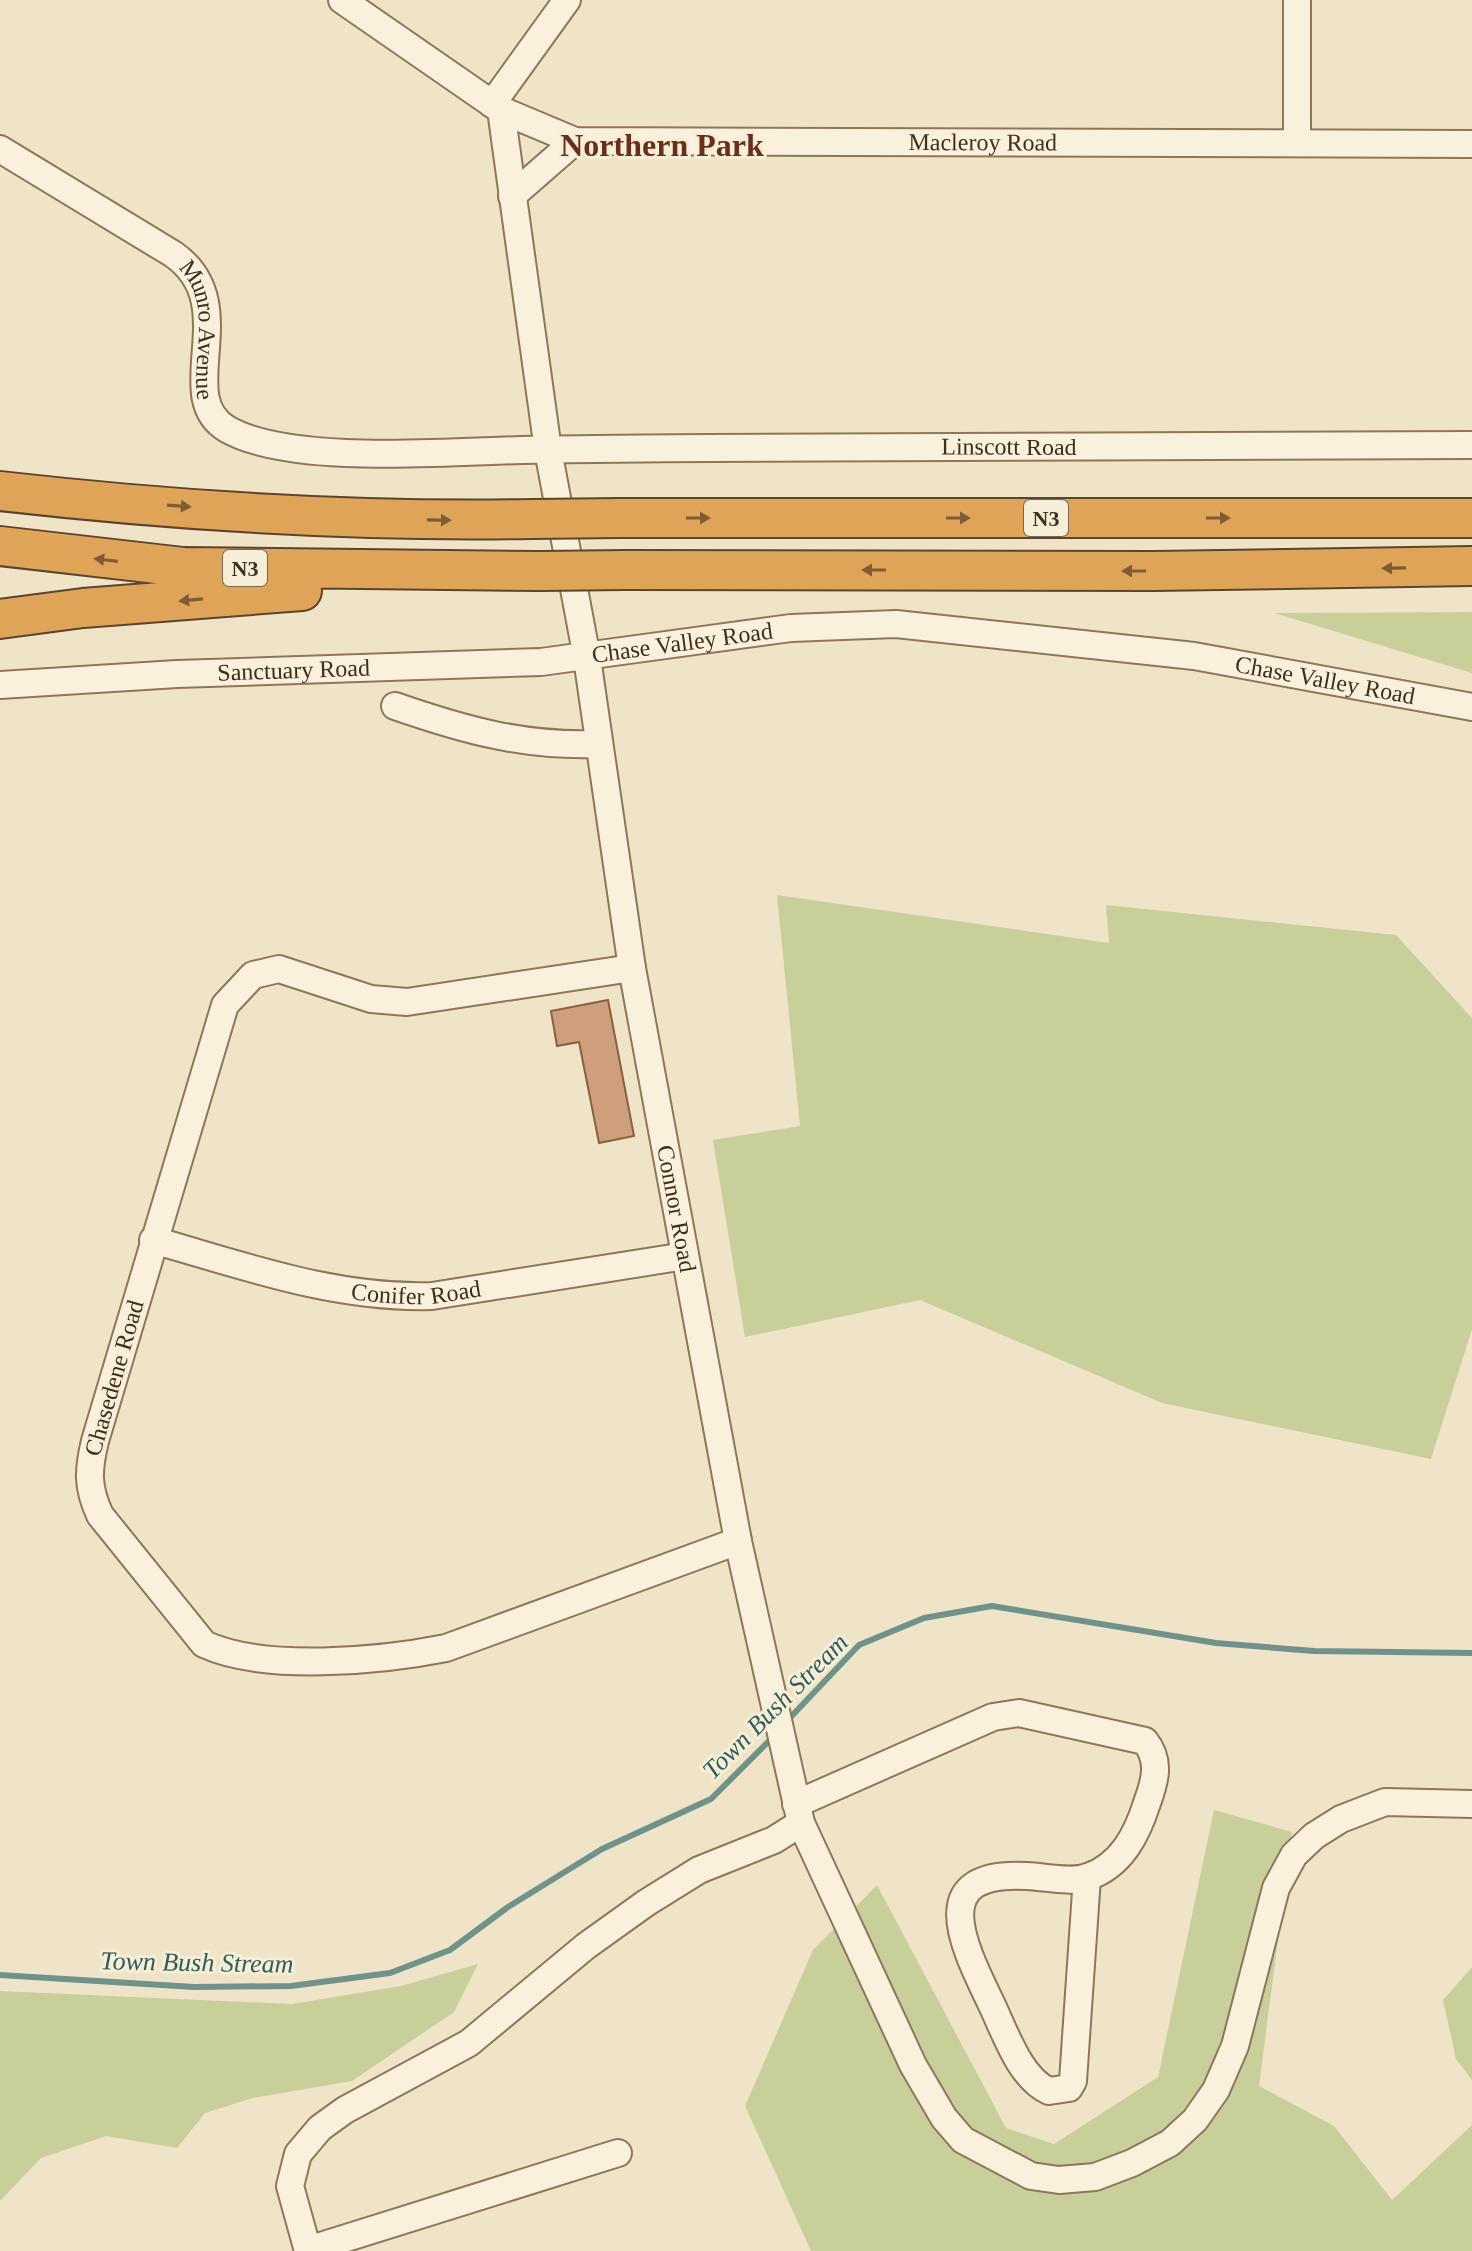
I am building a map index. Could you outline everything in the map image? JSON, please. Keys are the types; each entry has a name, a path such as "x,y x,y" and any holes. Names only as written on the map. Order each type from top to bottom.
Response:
{"highway":[{"path":"0,477 46,496"},
{"name":"N3","path":"0,491 323,516 441,520 1472,518"},
{"name":"N3","path":"0,546 183,567 492,572 1154,571 1472,566"},
{"path":"0,619 83,608 492,572"}],"street":[{"path":"342,0 497,107 567,0"},
{"path":"1297,0 1297,143"},
{"name":"Macleroy Road","path":"497,107 575,141 1472,144"},
{"name":"Chase Valley Road","path":"497,107 548,450 587,658 748,633 896,624 1194,656 1472,707"},
{"path":"512,196 575,141"},
{"name":"Munro Avenue","path":"0,149 173,254 195,273 207,301 206,401 218,423 231,431 261,443 308,450 409,453 548,450"},
{"name":"Linscott Road","path":"548,450 967,445 1472,445"},
{"name":"Sanctuary Road","path":"0,685 177,674 587,658"},
{"name":"Connor Road","path":"587,658 632,968 738,1541 798,1813 913,2065 944,2118 963,2140 1031,2176 1059,2180 1095,2177 1132,2163 1170,2143 1195,2120 1216,2090 1235,2046 1276,1888 1294,1855 1314,1836 1341,1819 1385,1802 1472,1804"},
{"path":"395,706 516,742 558,746 599,744"},
{"name":"Chasedene Road","path":"632,968 407,1002 371,999 279,969 253,975 239,985 225,1005 153,1240 87,1474 90,1494 100,1515 204,1644 227,1655 257,1660 396,1658 433,1651 738,1541"},
{"name":"Conifer Road","path":"153,1240 296,1280 390,1297 432,1296 685,1256"},
{"path":"618,2153 308,2251 290,2186 298,2154 320,2128 345,2110 469,2043 586,1946 646,1903 699,1870 774,1840 798,1813 993,1717 1019,1713 1133,1735 1150,1747 1155,1759 1156,1778 1132,1841 1110,1864 1087,1877 1008,1875 984,1878 967,1891 959,1907 965,1949 1032,2078 1049,2091 1069,2088 1073,2081 1087,1877"}],"green space":[{"path":"1472,612 1472,673 1274,613"},
{"path":"777,895 1109,943 1106,905 1396,935 1472,1018 1472,1329 1431,1459 1162,1403 920,1300 745,1337 713,1140 800,1126"},
{"path":"1214,1810 1292,1832 1259,2086 1334,2126 1392,2200 1472,2125 1472,2251 811,2251 745,2106 813,1950 877,1885 1006,2128 1054,2144 1158,2077"},
{"path":"478,1964 454,2012 352,2081 253,2098 205,2113 177,2148 106,2136 41,2158 0,2201 0,1991 292,2004 401,1986"},
{"path":"1472,1967 1472,2080 1456,2059 1443,2000"}],"building":[{"path":"608,1000 634,1136 599,1143 579,1042 557,1046 551,1011"}],"waterway":[{"name":"Town Bush Stream","path":"786,1722 859,1645 924,1618 992,1606 1216,1643 1314,1651 1472,1653"},
{"name":"Town Bush Stream","path":"0,1975 194,1987 291,1986 390,1973 450,1950 508,1907 602,1849 711,1799 774,1736"}],"district":[{"name":"Northern Park","path":"662,145"}]}
